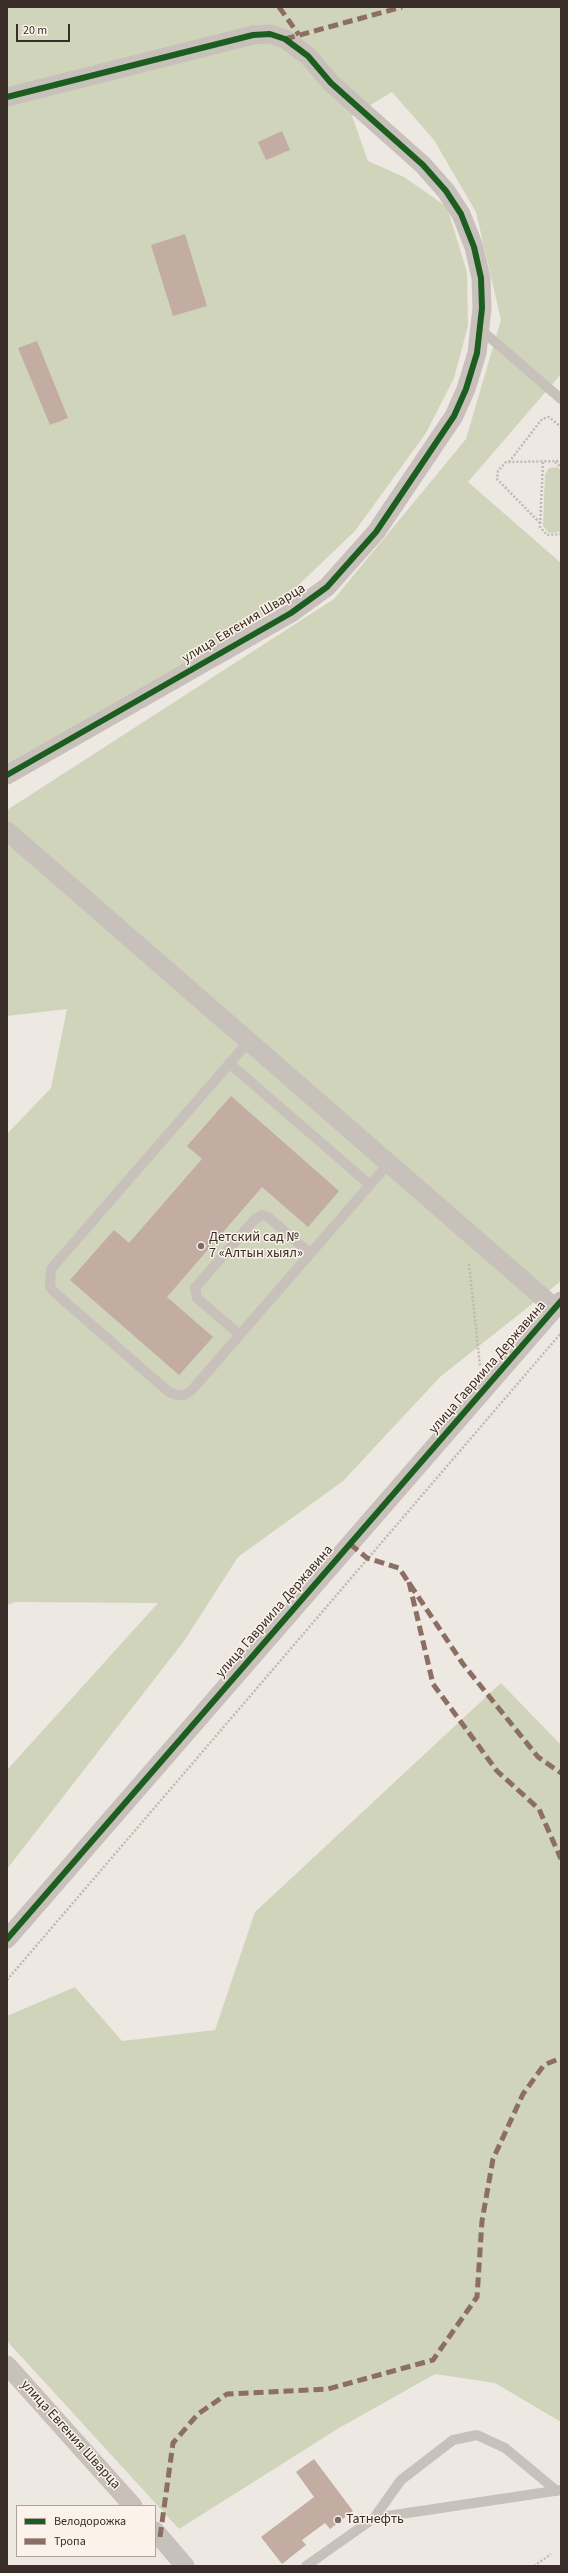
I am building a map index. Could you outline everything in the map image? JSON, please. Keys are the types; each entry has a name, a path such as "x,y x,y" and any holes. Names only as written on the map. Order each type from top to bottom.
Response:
{"street":[{"name":"улица Евгения Шварца","path":"7,97 252,35 270,34 285,39 308,56 331,83 423,165 446,191 461,214 474,247 480,278 480,329 466,389 454,416 376,532 327,587 291,613 7,775"},
{"path":"7,831 389,1163 558,1305"},
{"name":"улица Гавриила Державина","path":"7,1939 558,1305"},
{"name":"улица Евгения Шварца","path":"7,2365 132,2505"},
{"path":"156,2532 183,2565"}],"lane":[{"path":"480,329 561,399"},
{"path":"248,1041 51,1269 49,1276 50,1286 54,1292 169,1392 177,1395 184,1395 191,1391 389,1163"},
{"path":"229,1063 370,1185"},
{"path":"240,1335 198,1298 195,1288 255,1219 262,1215 268,1217 310,1254"},
{"path":"306,2566 374,2518 401,2480 453,2440 478,2436 505,2448 559,2491"},
{"path":"374,2518 559,2491"}],"path":[{"path":"540,523 498,479 500,467 509,462 542,419 549,417 561,427"},
{"path":"509,462 561,462"},
{"path":"543,462 541,529 545,534 561,534"},
{"path":"555,462 561,467"},
{"path":"469,1264 481,1375 507,1396"},
{"path":"7,1980 561,1333"},
{"path":"534,2566 551,2554"}],"green space":[{"path":"7,7 561,7 561,374 468,482 561,563 561,1281 440,1377 343,1481 238,1557 184,1641 7,1869 7,1770 158,1603 15,1602 7,1605 7,1134 51,1088 67,1009 7,1016 7,810 334,599 466,439 501,320 476,212 434,140 392,92 352,116 368,161 404,177 447,207 467,272 468,326 454,378 426,433 355,531 288,595 236,639 7,779"},
{"path":"557,467 561,470 561,532 549,533 543,526 545,475 549,468"},
{"path":"501,1683 561,1745 561,2422 495,2383 435,2374 339,2428 179,2529 7,2341 7,2016 75,1987 122,2041 215,2030 255,1912"}],"building":[{"path":"282,131 290,150 266,160 258,142"},
{"path":"185,234 207,306 173,316 151,245"},
{"path":"37,341 68,418 50,425 18,348"},
{"path":"231,1096 339,1191 308,1227 262,1187 167,1297 213,1337 179,1375 70,1280 114,1230 129,1243 202,1159 187,1146"},
{"path":"314,2459 353,2511 330,2529 325,2523 302,2540 306,2545 282,2564 261,2537 314,2497 296,2472"}],"marked path":[{"path":"279,7 299,35"},
{"path":"285,39 402,7"},
{"path":"350,1544 367,1558 399,1568 463,1664 538,1757 561,1773"},
{"path":"409,1582 433,1684 497,1771 539,1809 561,1859"},
{"path":"160,2537 173,2443 198,2414 227,2394 328,2389 433,2360 477,2297 482,2221 493,2159 523,2094 544,2065 561,2058"}],"cycle path":[{"path":"7,97 253,35 270,34 285,39 308,56 331,83 423,165 446,191 461,214 474,247 481,278 482,308 477,353 466,389 454,416 376,532 327,587 291,613 7,775"},
{"path":"7,1939 561,1301"}],"place":[{"name":"Детский сад № 7 «Алтын хыял»","path":"201,1246"},
{"name":"Татнефть","path":"338,2520"}]}
